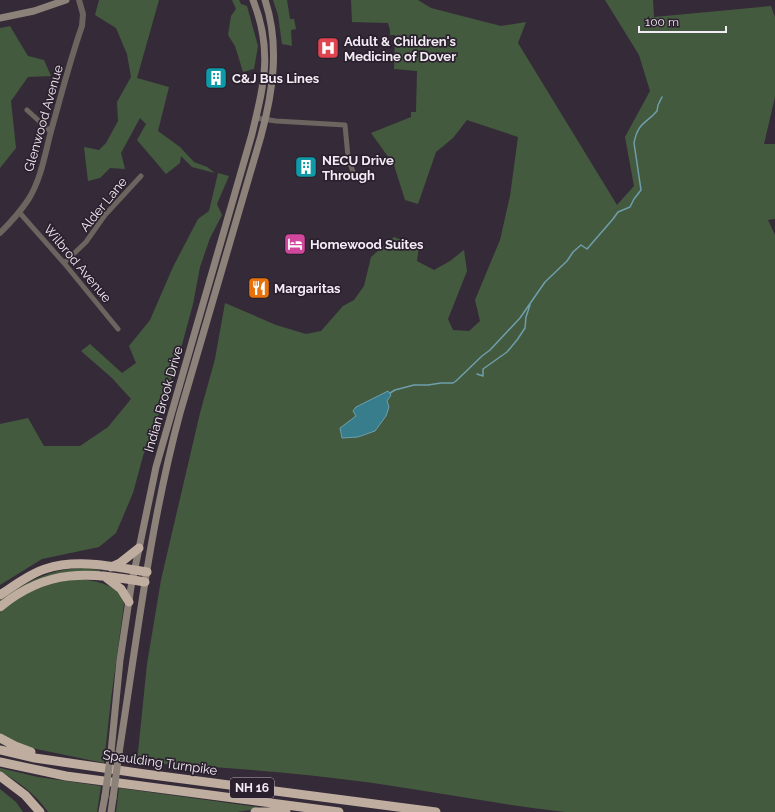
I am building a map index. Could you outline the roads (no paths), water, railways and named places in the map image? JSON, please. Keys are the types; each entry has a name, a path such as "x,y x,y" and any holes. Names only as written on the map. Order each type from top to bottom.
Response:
{"highway":[{"path":"110,567 120,563 139,548"},
{"path":"0,595 30,576 45,569 75,564 94,564 147,572"},
{"path":"0,607 23,591 53,578 74,575 103,576 145,582"},
{"path":"103,576 121,589 129,602"},
{"path":"0,738 15,746 69,763"},
{"name":"Spaulding Turnpike","path":"0,750 35,758 69,763 436,812"},
{"name":"Spaulding Turnpike","path":"0,762 66,776 338,812"},
{"path":"0,776 25,795 40,812"},
{"path":"255,812 286,812"}],"main road":[{"path":"0,18 34,11 66,0"},
{"name":"Indian Brook Drive","path":"102,812 111,752 120,660 134,570 156,467 256,118 264,82 265,56 260,22 253,0"},
{"name":"Indian Brook Drive","path":"111,812 145,582 160,497 177,426 266,120 272,90 274,58 270,20 265,0"}],"street":[{"name":"Glenwood Avenue","path":"0,233 28,200 36,185 42,168 82,26 83,14 79,0"},
{"path":"27,110 51,132"},
{"path":"256,118 344,126 348,157 355,178"},
{"name":"Alder Lane","path":"64,263 86,242 105,215 141,176"},
{"name":"Wilbrod Avenue","path":"19,212 64,263 118,329"}],"water":[{"path":"388,391 391,395 387,401 389,407 386,416 375,431 358,437 342,438 340,428 356,416 353,411 356,407"}],"waterway":[{"path":"390,393 395,390 414,385 453,383 456,381 490,350 520,318 545,282 567,261 573,252 581,245 587,249 618,212 630,207 641,190 634,143 636,136 640,127 657,111 662,97"},
{"path":"477,374 483,376 483,369 507,352 517,340 525,328 526,317 530,305"}],"place":[{"name":"Adult & Children's Medicine of Dover","path":"328,48"},
{"name":"C&J Bus Lines","path":"216,78"},
{"name":"NECU Drive Through","path":"306,167"},
{"name":"Homewood Suites","path":"295,244"},
{"name":"Margaritas","path":"259,288"}]}
